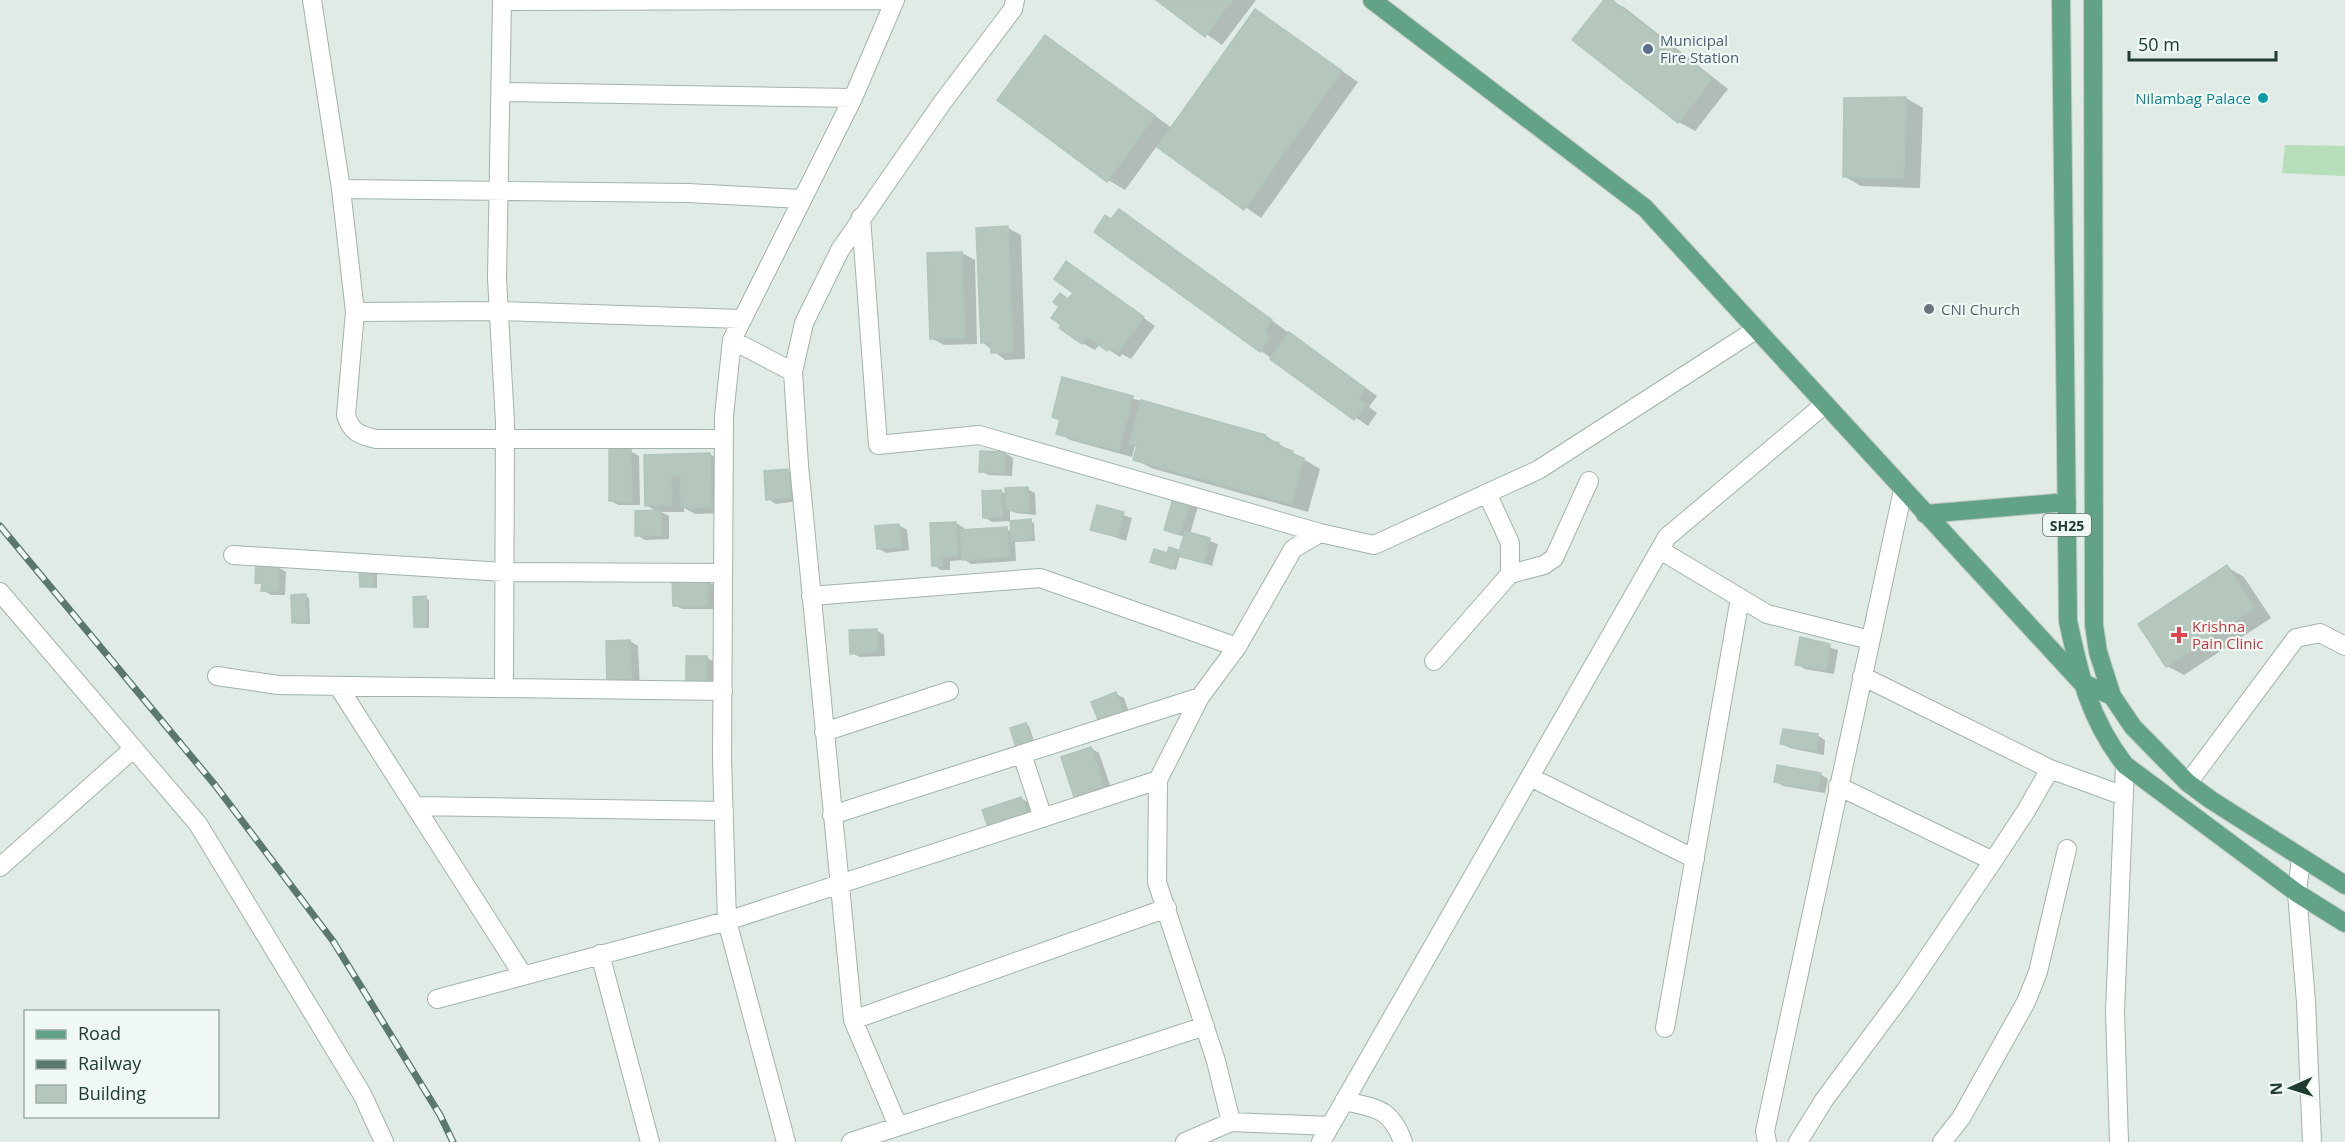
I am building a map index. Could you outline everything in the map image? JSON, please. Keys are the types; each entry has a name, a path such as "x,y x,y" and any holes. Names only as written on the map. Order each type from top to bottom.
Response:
{"main road":[{"name":"SH25","path":"1372,0 1645,208 1924,514 2081,682 2112,696"},
{"name":"SH25","path":"2061,0 2068,621 2081,682 2104,738 2125,765 2297,893 2345,923"},
{"path":"2093,0 2094,625 2098,652 2112,696 2133,727 2188,783 2345,885"},
{"path":"1924,514 2067,502"}],"street":[{"path":"312,0 341,189 355,312 346,415 350,427 359,435 376,439 724,439"},
{"path":"504,688 505,440 499,311 502,0 895,0 853,98 732,339 724,439 723,691 727,921 786,1142"},
{"path":"898,1126 853,1020 811,596 793,372 804,323 840,250 942,103 1013,9 1015,0"},
{"path":"502,92 853,98"},
{"path":"341,189 499,189 688,193 802,199"},
{"path":"861,217 878,445 979,435 1320,533 1374,545 1538,470 1757,329"},
{"path":"355,312 499,311 742,319"},
{"path":"732,339 793,372"},
{"path":"1320,1142 1667,537 1825,404"},
{"path":"1434,661 1510,573 1544,565 1554,558 1589,481"},
{"path":"1767,1142 1765,1131 1902,490"},
{"path":"1487,493 1510,543 1510,573"},
{"path":"1231,1122 1205,1026 1157,882 1158,780 1200,698 1237,647 1293,549 1320,533"},
{"path":"1660,550 1767,614 1870,640"},
{"path":"233,555 504,572 723,573"},
{"path":"811,596 1040,578 1237,647"},
{"path":"0,592 198,824 362,1094 384,1142"},
{"path":"1665,1028 1740,598"},
{"path":"2188,783 2296,638 2320,633 2345,646"},
{"path":"217,676 278,685 723,691"},
{"path":"1862,676 2050,769 2124,796"},
{"path":"338,686 523,975"},
{"path":"824,732 949,691"},
{"path":"832,815 1200,698"},
{"path":"0,867 133,749"},
{"path":"1023,754 1043,818"},
{"path":"2119,1142 2115,1012 2125,765"},
{"path":"1798,1142 1824,1100 1905,991 1993,861 2050,769"},
{"path":"1530,777 1695,859"},
{"path":"437,999 727,921 1158,780"},
{"path":"1838,786 1993,861"},
{"path":"415,807 724,811"},
{"path":"1942,1142 1961,1118 2026,1002 2038,972 2067,849"},
{"path":"2301,857 2297,893 2306,1002 2312,1142"},
{"path":"853,1020 1167,908"},
{"path":"600,954 650,1142"},
{"path":"851,1142 1205,1026"},
{"path":"1344,1101 1382,1110 1393,1120 1403,1142"},
{"path":"1185,1142 1231,1122 1330,1126"}],"green space":[{"path":"2285,145 2345,146 2345,176 2282,173"}],"building":[{"path":"1156,0 1232,0 1205,37"},
{"path":"1604,0 1612,0 1712,79 1678,123 1572,40"},
{"path":"1255,9 1342,71 1244,210 1157,147"},
{"path":"1045,35 1155,116 1107,182 997,100"},
{"path":"1906,97 1904,179 1843,177 1844,98"},
{"path":"1119,209 1272,320 1264,332 1271,336 1260,352 1094,232 1105,215 1111,219"},
{"path":"1008,226 1013,352 991,353 991,342 981,343 976,228"},
{"path":"962,252 965,338 930,339 927,253"},
{"path":"1066,261 1144,317 1118,353 1110,347 1107,351 1087,336 1082,344 1059,328 1061,325 1051,318 1059,307 1053,302 1060,293 1068,299 1073,293 1054,279"},
{"path":"1289,332 1365,388 1358,399 1366,405 1354,420 1270,359"},
{"path":"1062,377 1133,396 1119,451 1056,434 1060,420 1052,417"},
{"path":"1141,400 1266,435 1266,439 1279,443 1278,446 1304,458 1292,504 1133,460 1137,446 1129,444"},
{"path":"609,448 631,450 632,502 609,501"},
{"path":"980,451 1005,452 1004,473 979,472"},
{"path":"710,453 711,507 681,508 680,476 671,476 672,505 645,506 644,455"},
{"path":"788,469 791,497 766,500 764,471"},
{"path":"1028,487 1029,512 1006,510 1005,488"},
{"path":"1001,490 1003,517 983,518 982,491"},
{"path":"1174,495 1191,500 1180,535 1164,530"},
{"path":"1097,505 1124,512 1118,537 1090,530"},
{"path":"661,510 662,535 635,536 635,511"},
{"path":"1031,519 1032,539 1012,541 1010,521"},
{"path":"956,522 958,556 942,557 942,566 932,566 930,523"},
{"path":"899,524 902,547 877,549 875,526"},
{"path":"1007,527 1009,557 962,560 960,530"},
{"path":"1185,531 1210,538 1204,563 1178,556"},
{"path":"1169,547 1178,550 1172,569 1150,562 1154,549 1167,553"},
{"path":"256,565 278,566 278,591 261,591 262,583 255,583"},
{"path":"2227,565 2255,608 2166,667 2138,624"},
{"path":"359,568 373,568 374,587 360,587"},
{"path":"672,580 708,580 707,606 673,606"},
{"path":"306,594 307,622 292,623 291,595"},
{"path":"426,596 426,627 414,627 413,597"},
{"path":"877,629 878,652 850,654 849,630"},
{"path":"1800,637 1830,644 1826,670 1795,665"},
{"path":"630,640 632,686 607,687 606,641"},
{"path":"686,656 707,656 707,686 686,686"},
{"path":"1116,692 1123,711 1098,720 1091,702"},
{"path":"1026,723 1034,746 1017,751 1010,728"},
{"path":"1783,729 1818,734 1816,751 1780,744"},
{"path":"1091,747 1104,787 1074,797 1061,757"},
{"path":"1777,765 1821,773 1817,790 1774,782"},
{"path":"1021,797 1027,813 988,827 982,810"}],"railway":[{"path":"0,526 215,785 333,941 440,1115 453,1142"}],"place":[{"name":"Municipal Fire Station","path":"1648,49"},
{"name":"Nilambag Palace","path":"2263,98"},
{"name":"CNI Church","path":"1929,309"},
{"name":"Krishna Pain Clinic","path":"2179,635"}]}
